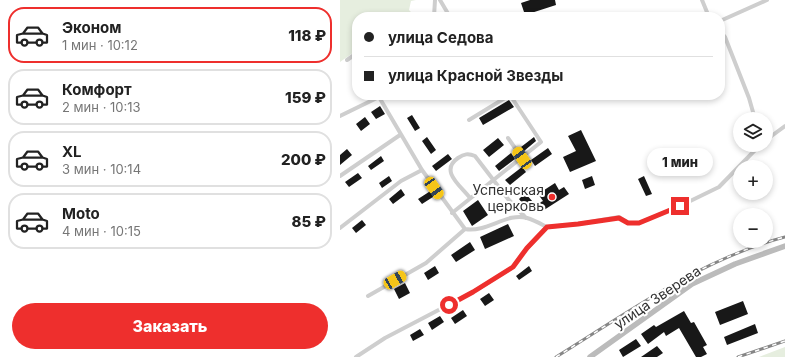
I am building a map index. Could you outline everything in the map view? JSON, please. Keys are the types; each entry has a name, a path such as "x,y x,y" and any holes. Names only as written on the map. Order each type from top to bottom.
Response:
{"main road":[{"name":"улица Зверева","path":"590,357 692,284 734,264 785,246"}],"street":[{"path":"435,12 436,0"},
{"path":"440,0 447,12"},
{"path":"702,0 707,12"},
{"path":"725,19 767,0"},
{"path":"725,37 754,112"},
{"path":"347,60 352,56"},
{"path":"340,116 373,100"},
{"path":"383,100 400,135 422,170 465,229"},
{"path":"469,120 502,100"},
{"path":"452,213 541,142 513,100"},
{"path":"773,135 785,126"},
{"path":"340,176 400,135"},
{"path":"508,138 522,158"},
{"path":"470,198 450,174 450,166 455,160 468,153 475,156 508,199 526,218 547,227 619,218 628,223 639,223 680,206 719,186 753,152"},
{"path":"340,228 401,181 422,170"},
{"path":"368,296 426,263 465,229 479,230 503,220 526,218"},
{"path":"356,357 385,338 473,292 513,267 529,246 547,227"}],"green space":[{"path":"340,0 416,0 411,1 409,10 411,12 352,12 352,54 340,62"},
{"path":"785,347 785,357 759,357"}],"building":[{"path":"530,0 555,0 556,5 534,12 524,12 521,3"},
{"path":"509,100 514,107 483,125 479,118"},
{"path":"380,106 385,114 376,119 371,112"},
{"path":"412,115 420,128 415,131 407,118"},
{"path":"365,117 370,124 361,131 356,124"},
{"path":"581,130 596,161 570,172 563,157 576,151 568,136"},
{"path":"427,137 436,150 431,154 422,141"},
{"path":"534,137 536,141 524,151 521,147"},
{"path":"498,138 504,145 489,157 483,150"},
{"path":"548,148 552,154 535,166 531,160"},
{"path":"347,149 352,155 340,165 340,155"},
{"path":"511,153 515,159 499,171 495,166"},
{"path":"448,154 452,159 436,171 432,166"},
{"path":"381,156 384,161 371,170 368,166"},
{"path":"522,167 526,172 510,185 505,180"},
{"path":"358,173 362,178 349,187 345,182"},
{"path":"389,176 392,181 382,188 379,183"},
{"path":"592,176 595,185 585,189 582,180"},
{"path":"644,176 652,194 646,196 638,179"},
{"name":"Успенская церковь","path":"555,183 559,190 564,187 569,194 544,210 539,203 543,201 538,194"},
{"path":"401,189 405,195 393,204 389,199"},
{"path":"432,190 436,195 422,204 418,199"},
{"path":"525,193 533,202 526,208 519,199"},
{"path":"478,200 488,215 472,226 463,211"},
{"path":"362,220 366,225 356,233 352,228"},
{"path":"508,224 514,236 485,249 480,237"},
{"path":"470,242 475,250 456,262 451,255"},
{"path":"435,266 439,273 428,280 424,273"},
{"path":"529,266 532,271 519,280 516,276"},
{"path":"405,283 410,293 399,299 394,289"},
{"path":"489,293 494,300 485,306 480,299"},
{"path":"743,301 748,314 720,325 715,312"},
{"path":"463,310 467,316 455,324 451,318"},
{"path":"684,311 691,323 694,322 707,345 703,347 707,354 701,357 696,357 679,328 666,336 664,332 648,344 641,334 654,325 656,327"},
{"path":"440,316 444,322 432,330 428,323"},
{"path":"755,324 758,333 727,345 724,337"},
{"path":"420,329 424,335 413,341 410,335"},
{"path":"636,339 641,346 623,357 619,350"},
{"path":"657,346 663,353 657,357 641,357"}],"railway":[{"path":"556,357 666,288 724,259 785,237"},
{"path":"738,357 785,341"}],"place":[{"name":"Успенская церковь","path":"552,197"}],"route":[{"path":"449,305 513,267 527,248 547,227 619,218 628,223 639,223 680,206"}]}
